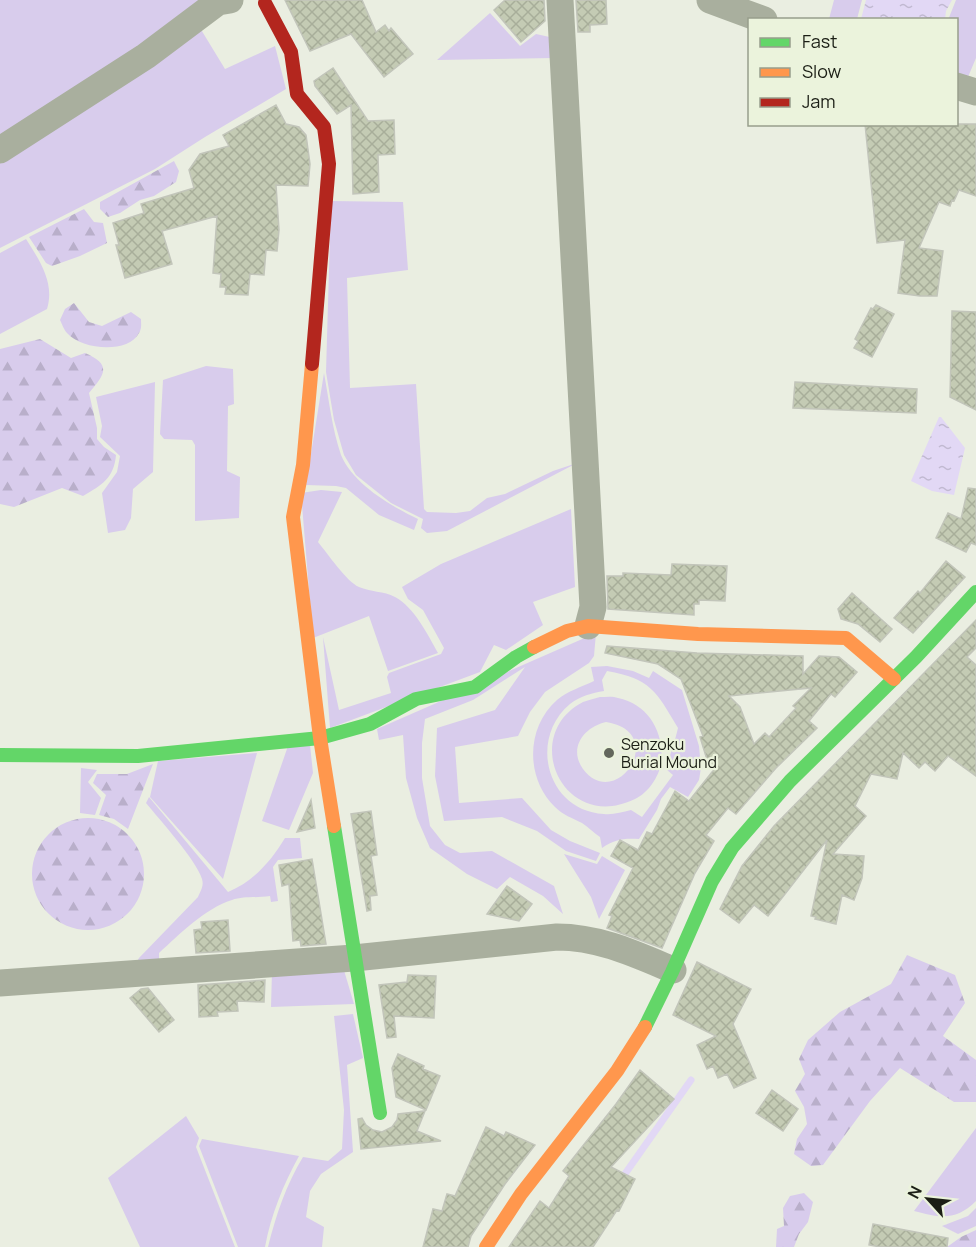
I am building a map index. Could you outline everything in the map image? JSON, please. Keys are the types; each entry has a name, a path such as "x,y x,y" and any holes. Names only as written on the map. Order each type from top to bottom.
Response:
{"street":[{"path":"0,150 146,56 218,2 231,0 267,2 291,52 297,94 324,128 329,164 303,465 293,518 320,738 380,1113"},
{"path":"560,0 594,607 588,626"},
{"path":"710,0 759,18"},
{"path":"958,86 976,92"},
{"path":"486,1247 521,1194 598,1097 645,1027 674,970 717,870 730,850 802,768 894,679 976,592"},
{"path":"0,755 138,756 320,738 370,724 416,699 475,687 516,657 540,643 567,631 588,626 698,634 846,638 894,679"},
{"path":"0,983 354,958 557,938 576,938 618,947 674,970"}],"green space":[{"path":"0,0 211,0 0,143"},
{"path":"834,0 862,0 857,18 829,18"},
{"path":"956,0 976,0 976,58 968,77 958,79 958,18 949,18"},
{"path":"490,13 520,46 536,34 554,38 553,58 437,60"},
{"path":"197,23 225,69 275,46 286,89 155,169 0,248 0,156"},
{"path":"174,161 179,171 176,182 120,213 108,217 100,209 100,202"},
{"path":"331,201 403,202 408,270 347,278 350,388 416,384 424,509 427,512 470,511 487,498 505,494 553,471 577,463 447,531 427,533 421,528 423,519 391,503 356,475 344,455 334,420 326,372"},
{"path":"84,209 94,222 103,223 107,243 52,266 46,263 29,237"},
{"path":"26,239 48,281 47,309 0,334 0,253"},
{"path":"74,303 89,322 102,326 131,312 141,319 140,331 133,340 115,347 83,343 67,333 60,320 65,309"},
{"path":"40,339 71,358 85,353 94,357 103,366 102,376 89,393 97,428 97,439 116,455 115,463 106,480 83,496 62,488 14,507 0,504 0,349"},
{"path":"206,366 233,369 234,404 228,406 227,471 240,477 239,518 195,521 195,445 192,440 164,439 160,434 163,380"},
{"path":"324,373 335,435 347,466 374,493 418,519 414,530 379,515 346,488 306,485"},
{"path":"155,382 153,472 133,489 131,518 125,530 108,533 102,493 117,472 120,456 100,437 102,426 96,397"},
{"path":"321,490 342,492 318,542 354,584 363,589 391,595 408,607 420,622 438,653 388,671 369,616 313,638 301,493"},
{"path":"571,509 575,587 533,602 543,625 506,650 494,645 480,672 330,728 323,637 339,710 391,693 387,677 389,673 441,654 444,648 423,610 408,599 402,587 441,564"},
{"path":"596,633 594,656 589,663 545,692 530,712 518,736 455,747 459,803 522,798 551,830 570,841 600,853 596,861 566,851 537,831 502,817 444,821 435,776 437,728 495,710 525,667 473,700 425,719 422,743 422,778 430,826 445,845 460,853 492,851 554,886 563,914 543,896 510,877 497,889 467,874 430,848 417,818 406,778 403,735 379,740 377,729"},
{"path":"607,666 633,671 649,678 653,671 682,690 699,746 701,768 699,780 688,797 670,787 639,839 620,840 602,848 600,837 582,823 558,810 545,795 534,768 533,753 539,724 547,711 561,697 594,681 591,667","holes":["607,671 634,678 651,689 678,728 667,770 673,775 642,817 631,810 607,814 584,810 569,800 557,787 550,771 547,753 550,736 557,719 570,704 586,695 604,691 602,680"]},
{"path":"600,697 616,697 629,701 646,714 657,731 662,752 658,774 648,789 635,799 609,806 588,803 570,792 558,776 552,756 554,736 564,717 583,702","holes":["606,722 625,729 634,740 636,753 631,766 622,776 610,782 596,780 583,769 579,761 577,754 581,740 591,728"]},
{"path":"310,745 313,773 289,830 262,821 288,746"},
{"path":"257,753 223,879 150,797 158,761"},
{"path":"153,764 128,829 114,819 99,815 106,795 93,783 97,774 127,774"},
{"path":"81,768 97,770 88,782 101,798 95,815 80,813"},
{"path":"149,797 228,892 261,870 285,838 300,838 302,858 278,860 273,867 278,901 271,902 270,896 241,898 222,904 193,923 159,953 159,963 135,965 139,958 198,897 203,884 193,862 146,803"},
{"path":"88,818 109,822 127,835 140,853 144,874 140,895 127,913 109,926 88,930 67,926 49,913 36,895 32,874 36,853 49,835 67,822"},
{"path":"564,854 597,864 602,856 625,870 599,919 591,897"},
{"path":"907,955 955,975 965,1003 943,1036 976,1060 976,1102 954,1102 900,1068 870,1101 823,1165 811,1166 794,1154 797,1139 807,1124 804,1107 795,1091 805,1074 799,1059 808,1040 840,1012 891,984"},
{"path":"343,967 354,1004 271,1007 272,971"},
{"path":"353,1014 363,1058 347,1065 353,1152 321,1174 310,1191 306,1217 324,1227 322,1247 268,1247 282,1200 303,1157 328,1161 342,1149 344,1110 334,1016"},
{"path":"186,1116 199,1138 196,1147 235,1247 140,1247 108,1178"},
{"path":"976,1128 976,1201 954,1215 940,1216 914,1211"},
{"path":"202,1139 299,1156 278,1200 265,1247 238,1247 199,1146"},
{"path":"804,1193 813,1202 808,1222 799,1234 794,1247 776,1247 777,1229 784,1226 783,1208 790,1196"},
{"path":"976,1208 976,1226 958,1234 942,1226 968,1216"},
{"path":"976,1230 976,1247 947,1247 961,1237"}],"water":[{"path":"866,0 952,0 945,18 861,18"},
{"path":"939,417 965,448 954,495 932,491 911,481"}],"building":[{"path":"285,0 362,0 376,32 385,25 389,31 391,28 413,54 384,77 351,34 310,51"},
{"path":"505,0 544,0 545,21 521,42 494,10"},
{"path":"576,0 606,0 607,24 590,25 590,32 578,32"},
{"path":"333,68 368,121 394,120 395,154 378,155 379,192 353,194 351,105 337,114 315,86 314,81"},
{"path":"276,105 286,124 299,127 306,135 310,164 308,186 276,185 279,230 277,251 266,250 264,275 250,274 248,295 225,294 226,287 220,287 221,274 213,273 217,216 162,231 172,264 125,278 113,223 144,213 141,204 194,188 189,170 200,154 229,146 223,135"},
{"path":"976,124 976,196 959,190 950,206 939,202 919,248 943,251 937,296 898,293 905,240 877,243 865,126"},
{"path":"876,305 894,314 872,357 854,348 858,341 855,339 871,308 873,309"},
{"path":"952,311 976,312 976,410 950,397"},
{"path":"795,382 917,389 916,413 793,408"},
{"path":"968,488 976,489 976,545 971,543 966,552 936,538 948,513 961,519"},
{"path":"946,561 965,577 913,633 894,618 918,591 920,593"},
{"path":"672,564 727,566 725,601 699,600 699,604 694,604 694,615 608,609 607,576 623,576 623,573 671,575"},
{"path":"852,593 892,629 880,642 858,624 841,619 838,609"},
{"path":"976,620 976,648 967,657 976,665 976,776 948,756 935,771 925,762 919,768 903,753 897,779 871,774 855,806 866,816 833,854 864,856 862,878 854,900 842,895 836,924 811,916 827,840 768,916 754,905 739,923 720,909 742,866 774,826"},
{"path":"607,646 697,653 803,656 803,674 819,656 839,657 857,672 835,697 831,694 809,721 817,728 776,768 736,814 728,808 706,835 714,841 695,873 662,948 607,928 612,916 609,915 633,868 611,856 620,840 638,850 647,832 652,834 675,791 689,801 716,767 708,763 700,737 703,736 681,679 658,664 605,653","holes":["811,688 793,706 796,708 769,737 765,733 754,744 740,707 729,696"]},
{"path":"311,800 315,828 297,832"},
{"path":"371,811 377,855 371,856 377,895 370,896 371,910 367,911 351,814"},
{"path":"312,859 326,944 301,946 300,940 293,941 289,884 282,886 279,865"},
{"path":"507,886 532,904 519,921 487,914"},
{"path":"228,920 230,951 196,953 194,930 202,929 201,922"},
{"path":"697,962 751,989 733,1024 756,1078 734,1088 727,1074 718,1078 713,1066 707,1069 697,1045 716,1036 673,1015"},
{"path":"408,975 436,976 434,1018 394,1016 396,1037 387,1038 379,985 407,982"},
{"path":"265,980 264,1002 237,1001 238,1011 217,1012 218,1016 199,1017 198,985"},
{"path":"148,988 174,1020 159,1032 130,998 141,989"},
{"path":"398,1054 440,1076 426,1110 396,1097 392,1068"},
{"path":"640,1070 674,1099 611,1167 635,1179 619,1211 617,1210 593,1247 509,1247 540,1201 549,1208 569,1176 563,1171"},
{"path":"772,1090 798,1109 783,1131 756,1113"},
{"path":"425,1111 417,1131 441,1141 361,1149 358,1119 362,1118 373,1130 382,1132 392,1127 398,1114"},
{"path":"486,1127 504,1136 506,1132 535,1145 505,1184 471,1236 468,1247 423,1247 433,1209 442,1211 447,1194 455,1196"},
{"path":"873,1224 948,1238 947,1247 869,1245"}],"waterway":[{"path":"620,1181 691,1080"}],"traffic: fast":[{"path":"645,1027 712,881 732,848 790,781 916,657 976,592"},
{"path":"0,755 138,756 320,738 370,724 416,699 475,687 516,657 534,647"},
{"path":"334,826 380,1113"}],"traffic: slow":[{"path":"312,364 303,465 293,517 320,738 334,826"},
{"path":"534,647 567,631 588,626 698,634 846,638 894,679"},
{"path":"486,1247 521,1194 617,1071 645,1027"}],"traffic: jam":[{"path":"265,3 291,52 297,94 324,127 329,164 312,364"}],"place":[{"name":"Senzoku Burial Mound","path":"609,753"}]}
